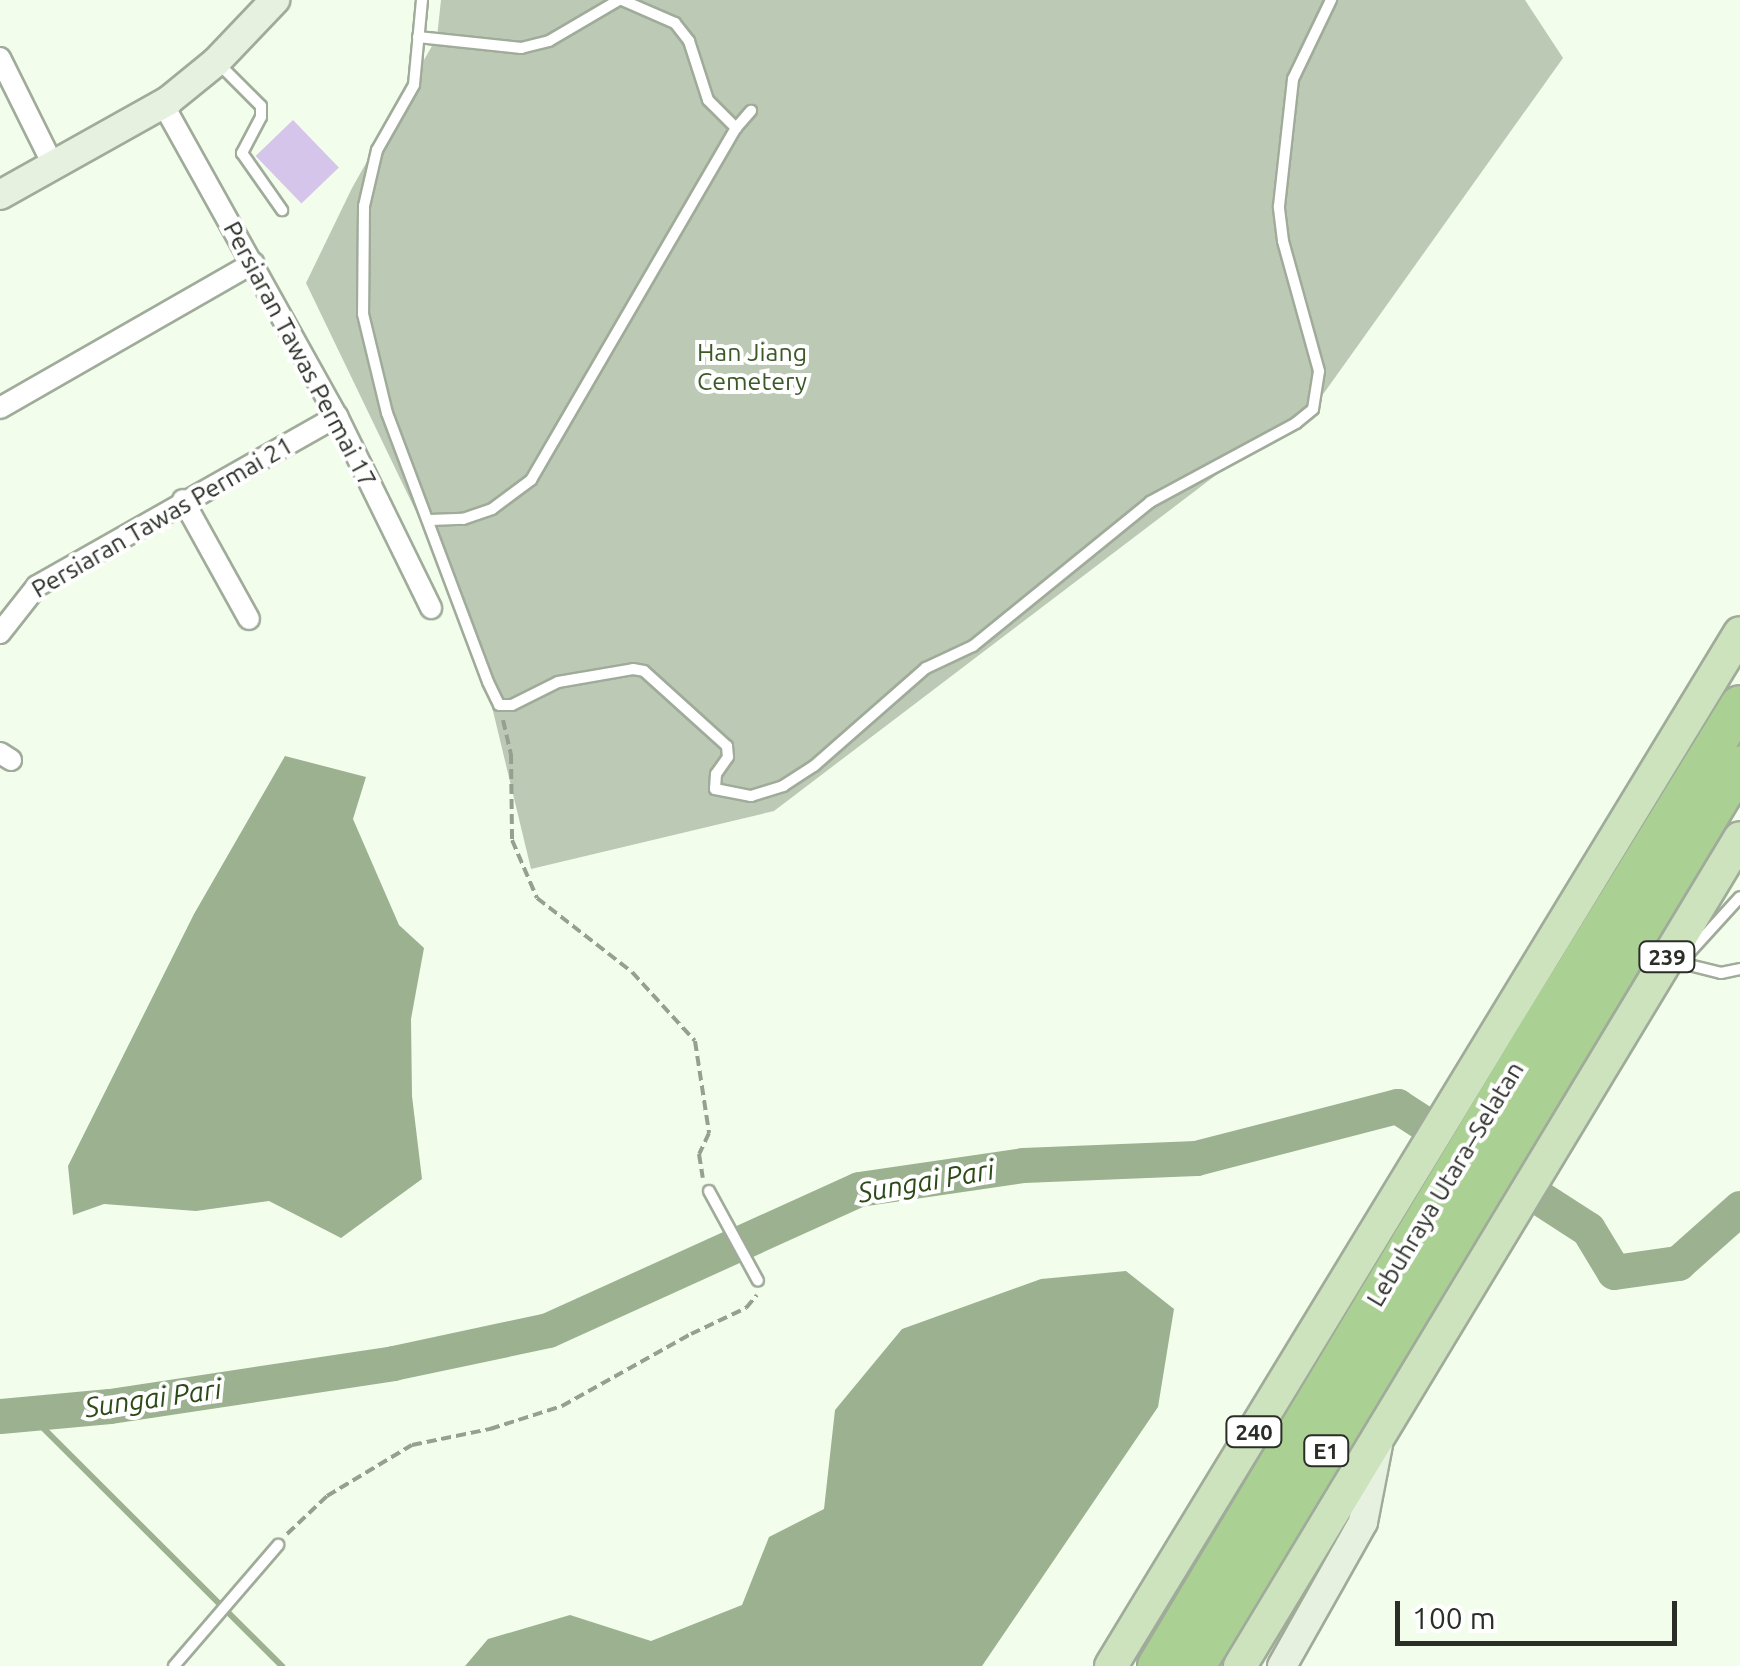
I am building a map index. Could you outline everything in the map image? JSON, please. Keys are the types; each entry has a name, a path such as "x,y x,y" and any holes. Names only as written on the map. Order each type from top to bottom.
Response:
{"highway":[{"name":"Lebuhraya Utara–Selatan","path":"1157,1666 1441,1226 1546,1052 1740,706"},
{"name":"Lebuhraya Utara–Selatan","path":"1546,1052 1740,765"},
{"name":"Lebuhraya Utara–Selatan","path":"1196,1666 1441,1226"}],"main road":[{"path":"1546,1052 1740,633"},
{"name":"239","path":"1240,1666 1379,1438 1441,1226 1546,1052 1651,984 1740,838"},
{"name":"240","path":"1112,1666 1441,1226"},
{"path":"1255,1666 1279,1602"}],"street":[{"path":"0,195 163,104 216,62 276,0"},
{"path":"0,58 53,165"},
{"name":"Persiaran Tawas Permai 17","path":"163,104 338,416 431,608"},
{"path":"0,408 253,263"},
{"name":"Persiaran Tawas Permai 21","path":"0,633 37,586 183,500 338,416"},
{"path":"183,500 249,619"},
{"path":"1282,1666 1364,1522 1379,1438"}],"lane":[{"path":"422,0 411,95 378,150 371,171 360,268 363,314 378,383 499,705 519,703 572,678 644,671 726,746 728,757 714,780 718,792 751,796 769,792 814,766 926,668 973,646 1150,502 1305,416 1316,402 1319,371 1280,226 1281,170 1293,79 1331,0"},
{"path":"418,36 521,48 550,41 620,0 675,23 689,41 708,100 736,128"},
{"path":"216,62 261,106 261,117 242,153 282,210"},
{"path":"430,520 464,519 492,510 531,480 736,128 751,111"},
{"path":"1651,984 1681,963 1740,898"},
{"path":"1681,963 1722,973 1740,968"},
{"path":"709,1192 758,1281"},
{"path":"174,1666 278,1545"}],"path":[{"path":"499,705 511,754 512,840 531,889 546,909 632,972 695,1041 709,1134 701,1146 700,1167 709,1192"},
{"path":"278,1545 300,1517 381,1461 412,1446 530,1417 595,1390 691,1334 746,1308 759,1292 758,1281"}],"green space":[{"name":"Han Jiang Cemetery","path":"441,0 1525,0 1563,58 1324,393 774,811 531,869 474,632 306,283 352,188 437,37"}],"shaded area":[{"path":"285,756 366,777 353,819 399,925 424,948 411,1019 412,1096 422,1179 341,1238 269,1201 196,1211 104,1204 73,1215 68,1166 194,914"},
{"path":"1126,1271 1174,1309 1158,1407 982,1666 465,1666 488,1639 570,1615 651,1641 742,1605 769,1537 824,1509 835,1410 902,1329 1041,1279"}],"building":[{"path":"293,120 339,167 301,204 256,156"}],"waterway":[{"name":"Sungai Pari","path":"0,1416 110,1406 393,1363 548,1330 859,1189 1023,1165 1196,1158 1397,1106 1588,1229 1614,1272 1678,1263 1740,1208"},
{"path":"28,1413 282,1666"}]}
